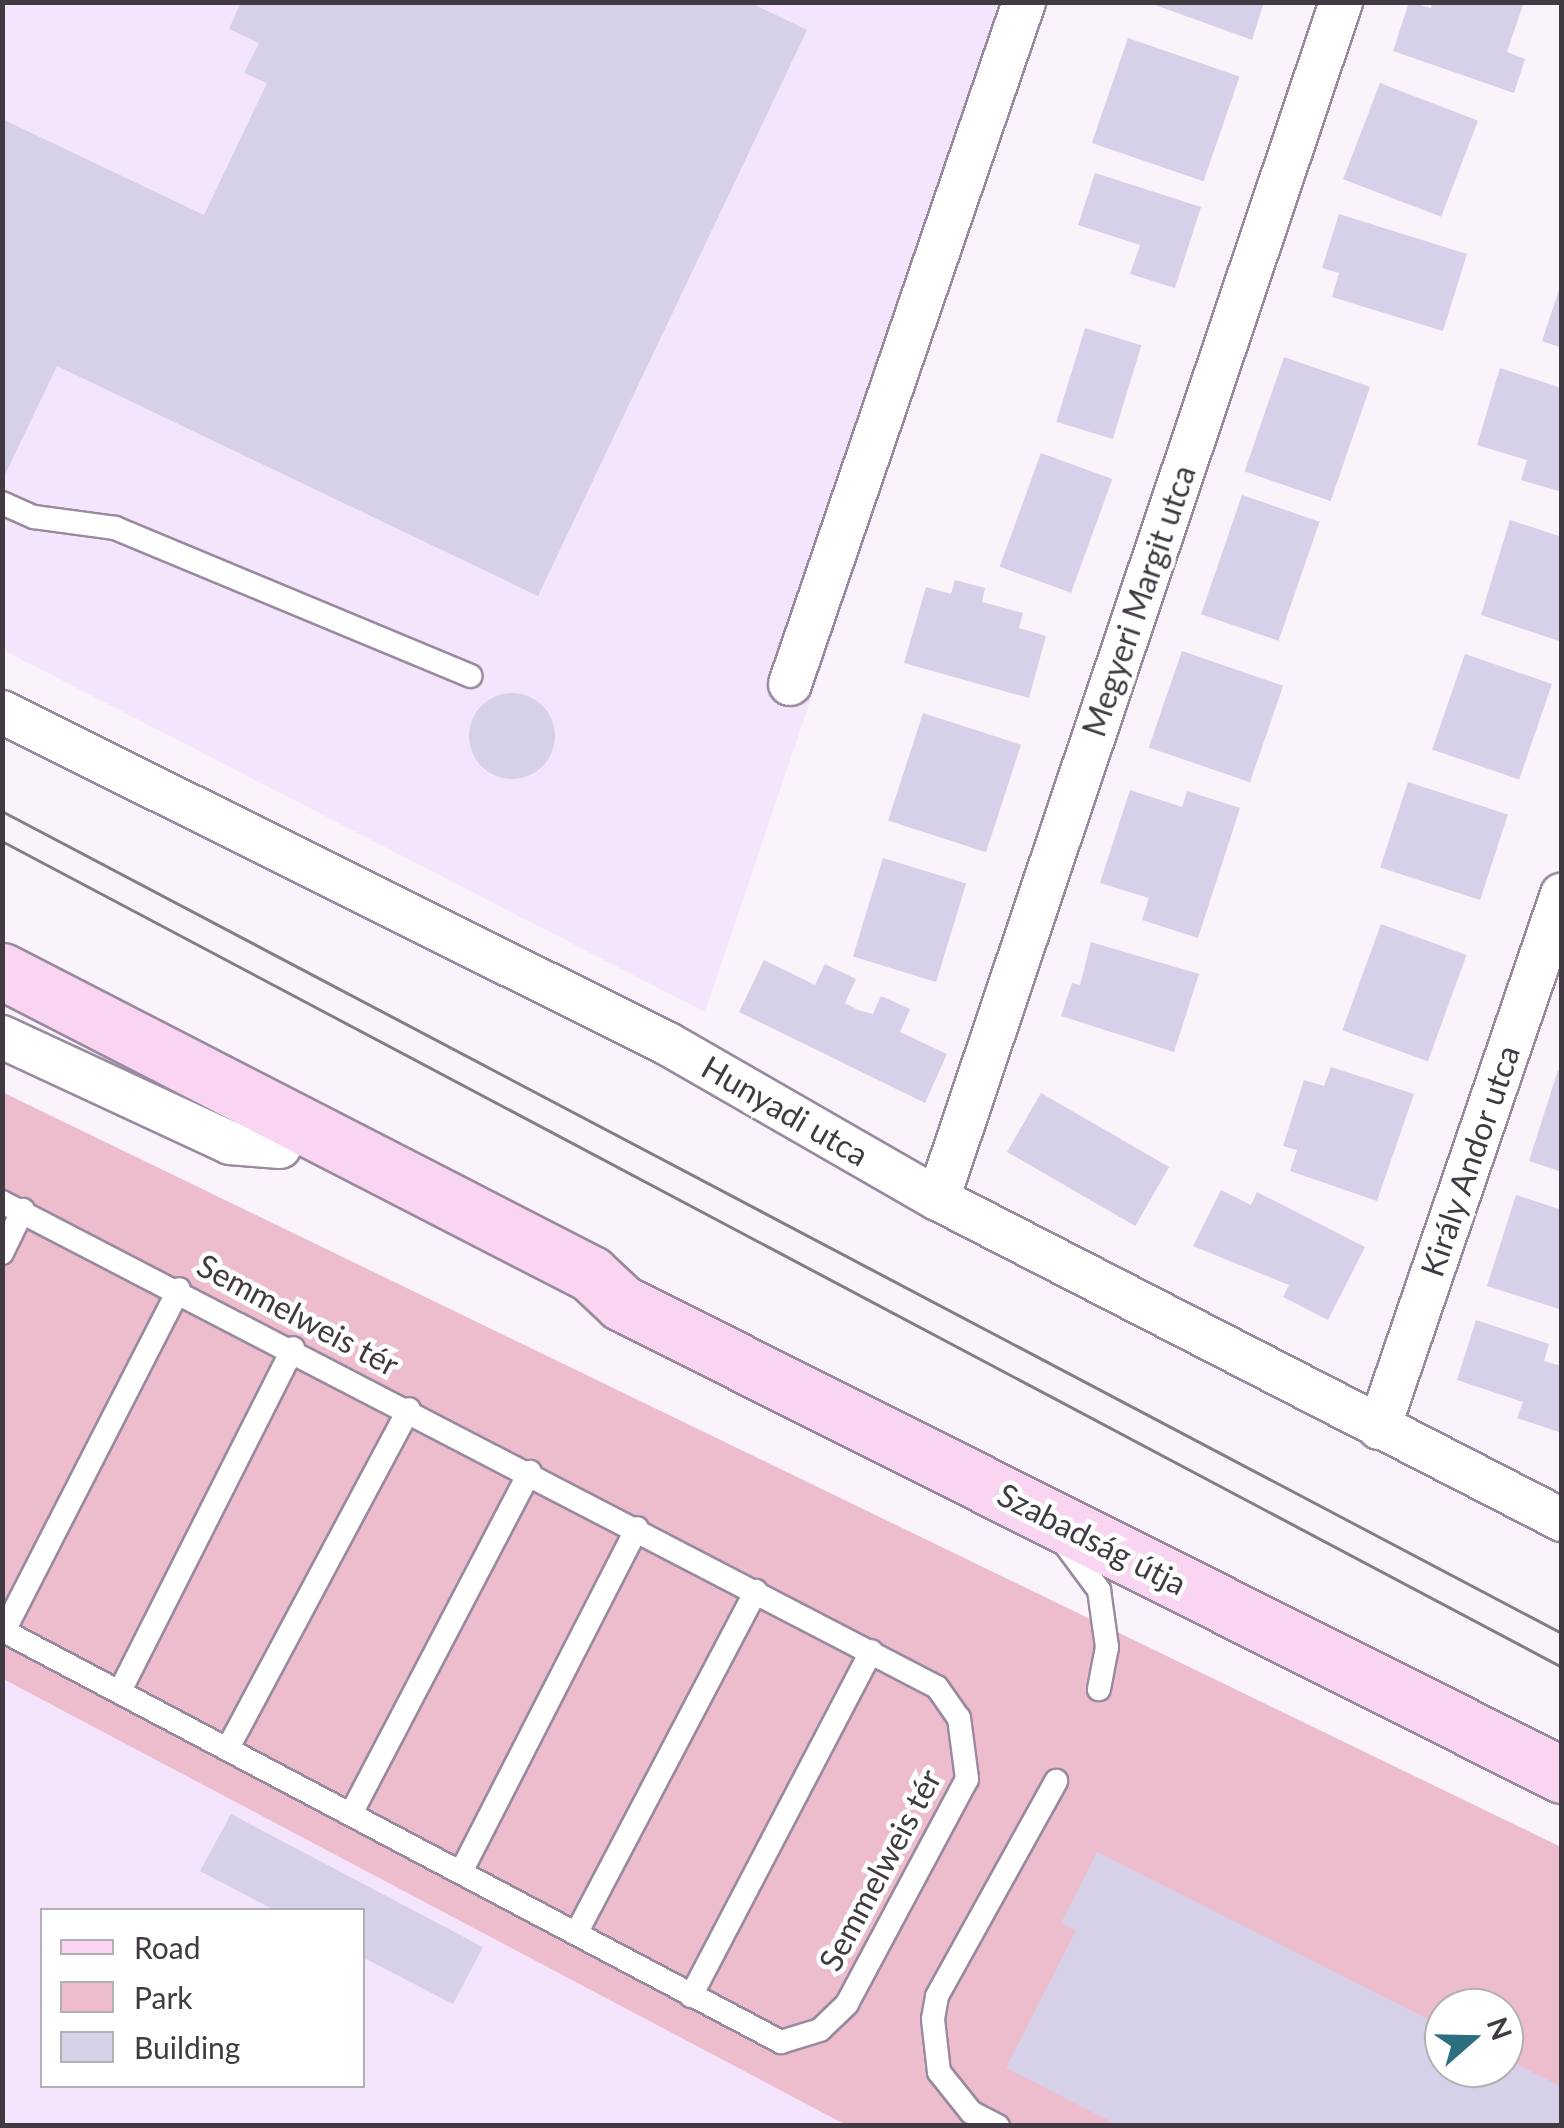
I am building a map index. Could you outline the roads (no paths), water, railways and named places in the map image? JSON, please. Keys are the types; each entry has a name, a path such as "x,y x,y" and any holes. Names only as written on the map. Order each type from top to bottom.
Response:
{"main road":[{"path":"2,971 532,1242 590,1274 622,1303"},
{"path":"2,1005 579,1301 622,1303"},
{"name":"Szabadság útja","path":"622,1303 1562,1776"}],"street":[{"path":"790,684 1024,2"},
{"name":"Megyeri Margit utca","path":"938,1199 1341,2"},
{"name":"Hunyadi utca","path":"2,712 668,1044 938,1199 1562,1520"},
{"name":"Király Andor utca","path":"1379,1428 1562,894"},
{"path":"2,946 498,1206 532,1242"},
{"path":"2,1037 230,1143 280,1147"}],"lane":[{"path":"2,503 34,517 115,528 470,676"},
{"path":"2,1253 12,1206"},
{"name":"Semmelweis tér","path":"3,1630 578,1930 691,1996 781,2042 835,2018 967,1779 964,1735 950,1703 937,1687 293,1348 12,1206"},
{"path":"3,1630 179,1289"},
{"path":"120,1692 293,1348"},
{"path":"228,1748 409,1409"},
{"path":"352,1812 530,1472"},
{"path":"1030,1508 1099,1590 1107,1647 1099,1690"},
{"path":"462,1870 636,1528"},
{"path":"578,1930 756,1591"},
{"path":"691,1996 871,1651"},
{"path":"998,2126 970,2112 939,2072 933,2018 937,1996 1056,1781"}],"tram line":[{"path":"2,811 1562,1633"},
{"path":"2,841 1562,1667"}]}
